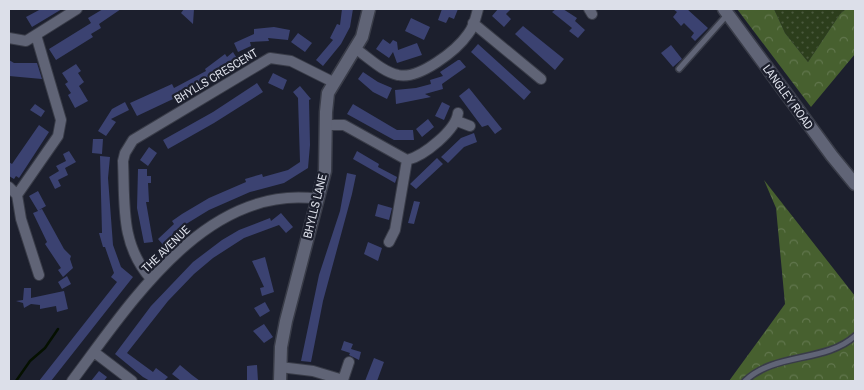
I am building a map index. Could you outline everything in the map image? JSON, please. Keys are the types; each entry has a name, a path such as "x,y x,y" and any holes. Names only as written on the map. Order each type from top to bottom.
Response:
{"street":[{"path":"9,38 26,41 77,9"},
{"name":"BHYLLS LANE","path":"280,381 286,321 325,170 326,103 333,82 356,49 366,26 369,9"},
{"path":"356,49 391,73 411,76 438,61 460,43 470,32 478,9"},
{"name":"LANGLEY ROAD","path":"726,12 832,156 855,184"},
{"path":"474,23 540,78"},
{"path":"17,195 58,136 61,120 36,35"},
{"name":"BHYLLS CRESCENT","path":"151,280 138,261 126,228 123,161 128,146 142,135 270,58 291,61 333,82"},
{"path":"407,160 423,152 458,117 470,126"},
{"path":"326,125 344,125 407,160"},
{"path":"389,236 407,160"},
{"path":"9,187 17,195 21,219 39,275"},
{"name":"THE AVENUE","path":"72,381 151,280 190,241 231,214 248,207 283,197 318,199"},
{"path":"94,352 132,381"},
{"path":"280,367 313,371 343,380 349,362"}],"lane":[{"path":"679,69 726,12"},
{"path":"745,381 756,371 800,356 832,350 843,346 855,336"}],"green space":[{"path":"737,9 774,9 785,33 808,62 840,14 846,9 855,9 855,54 811,107"},
{"path":"774,9 846,9 840,14 808,62 785,33"},
{"path":"764,180 855,296 855,381 729,381 785,304 776,208"}],"building":[{"path":"41,9 62,9 32,27 26,17"},
{"path":"103,9 121,9 99,24 101,28 91,34 93,37 56,60 49,49 91,23 88,18"},
{"path":"184,9 194,9 193,24 181,13"},
{"path":"342,9 353,9 350,27 341,44 323,66 316,60 333,40 330,38 337,24 340,25"},
{"path":"442,9 458,9 454,19 449,17 446,23 438,20"},
{"path":"498,9 511,9 506,14 511,19 504,27 492,16"},
{"path":"556,9 563,9 577,18 575,21 585,30 578,38 569,31 572,28 552,12"},
{"path":"673,9 687,9 708,28 695,41 691,37 694,33 684,23 681,26 673,17 677,12"},
{"path":"411,18 430,27 424,40 405,31"},
{"path":"523,26 564,59 555,70 515,34"},
{"path":"274,27 290,30 288,40 268,38 269,41 250,42 251,46 238,52 234,43 254,34 254,29"},
{"path":"298,33 312,43 305,52 291,42"},
{"path":"383,39 390,44 393,40 397,42 398,50 417,43 422,55 397,63 393,52 389,58 376,49"},
{"path":"478,44 531,92 524,100 471,52"},
{"path":"671,45 682,59 673,67 661,53"},
{"path":"233,52 238,60 223,72 190,91 137,116 130,103 172,84 174,88 206,71 205,69 225,54 227,57"},
{"path":"9,60 14,63 37,63 42,79 9,76"},
{"path":"458,60 466,67 442,84 443,89 425,94 431,97 396,104 395,90 431,84 430,80 443,76 440,72"},
{"path":"76,64 81,71 78,73 84,82 79,86 88,101 75,108 68,95 71,93 65,84 68,82 62,73"},
{"path":"363,72 378,82 392,88 387,99 373,92 358,79"},
{"path":"273,73 287,80 283,90 268,83"},
{"path":"257,83 263,92 168,149 163,140 213,112"},
{"path":"300,86 311,99 309,100 310,145 308,168 284,183 250,192 209,210 173,232 176,235 164,246 158,239 174,224 172,221 182,214 209,198 246,182 245,179 262,174 263,177 288,170 300,162 298,98 293,92"},
{"path":"469,88 502,129 495,134 488,125 482,127 459,96"},
{"path":"125,102 129,110 111,119 116,122 106,136 98,131 112,109"},
{"path":"442,102 450,106 444,120 435,116"},
{"path":"35,104 45,111 41,117 30,110"},
{"path":"353,104 397,130 413,130 414,140 394,140 347,114"},
{"path":"428,119 434,127 422,137 416,129"},
{"path":"39,125 49,132 19,178 16,176 14,179 9,176 9,162 12,164"},
{"path":"474,133 477,142 464,147 448,163 441,157 461,138"},
{"path":"93,139 103,139 102,154 92,153"},
{"path":"149,147 157,153 148,166 140,160"},
{"path":"69,151 76,162 65,168 68,175 58,180 61,186 55,189 49,177 59,171 56,166 66,161 63,154"},
{"path":"357,151 379,164 378,167 397,177 395,183 353,159"},
{"path":"100,156 110,157 108,178 113,245 121,267 133,277 51,381 39,381 117,282 111,277 114,273 99,233 102,233"},
{"path":"437,158 443,164 416,189 410,184"},
{"path":"138,169 147,169 147,176 151,176 151,183 148,183 149,202 146,202 153,242 144,243 137,208"},
{"path":"347,173 356,175 323,301 311,362 301,361 319,275 340,211"},
{"path":"38,191 46,206 39,210 42,209 64,249 71,256 73,268 63,277 58,270 61,268 45,244 47,242 33,213 38,211 29,196"},
{"path":"414,201 420,202 414,224 408,223"},
{"path":"378,204 392,208 389,220 375,216"},
{"path":"281,213 293,227 286,233 279,225 244,238 213,258 194,274 168,301 127,353 153,372 156,368 168,377 164,381 150,381 115,354 151,306 193,262 239,230 270,218 271,221"},
{"path":"368,242 382,248 378,261 364,254"},
{"path":"265,257 274,292 262,296 260,288 264,287 252,261"},
{"path":"67,276 71,284 62,289 58,282"},
{"path":"24,288 31,288 31,298 64,291 68,309 57,312 56,306 40,309 40,305 31,304 24,308 23,303 16,301 23,300"},
{"path":"265,302 270,311 260,317 254,308"},
{"path":"264,324 273,337 264,343 253,331"},
{"path":"344,341 353,344 351,349 361,352 359,360 349,355 350,353 341,350"},
{"path":"374,358 384,362 377,381 365,381"},
{"path":"180,365 200,381 181,381 172,374"},
{"path":"257,365 258,381 247,381 247,366"},
{"path":"99,371 107,377 104,381 91,381"}],"waterway":[{"path":"16,381 30,361 45,348 58,329"}]}
